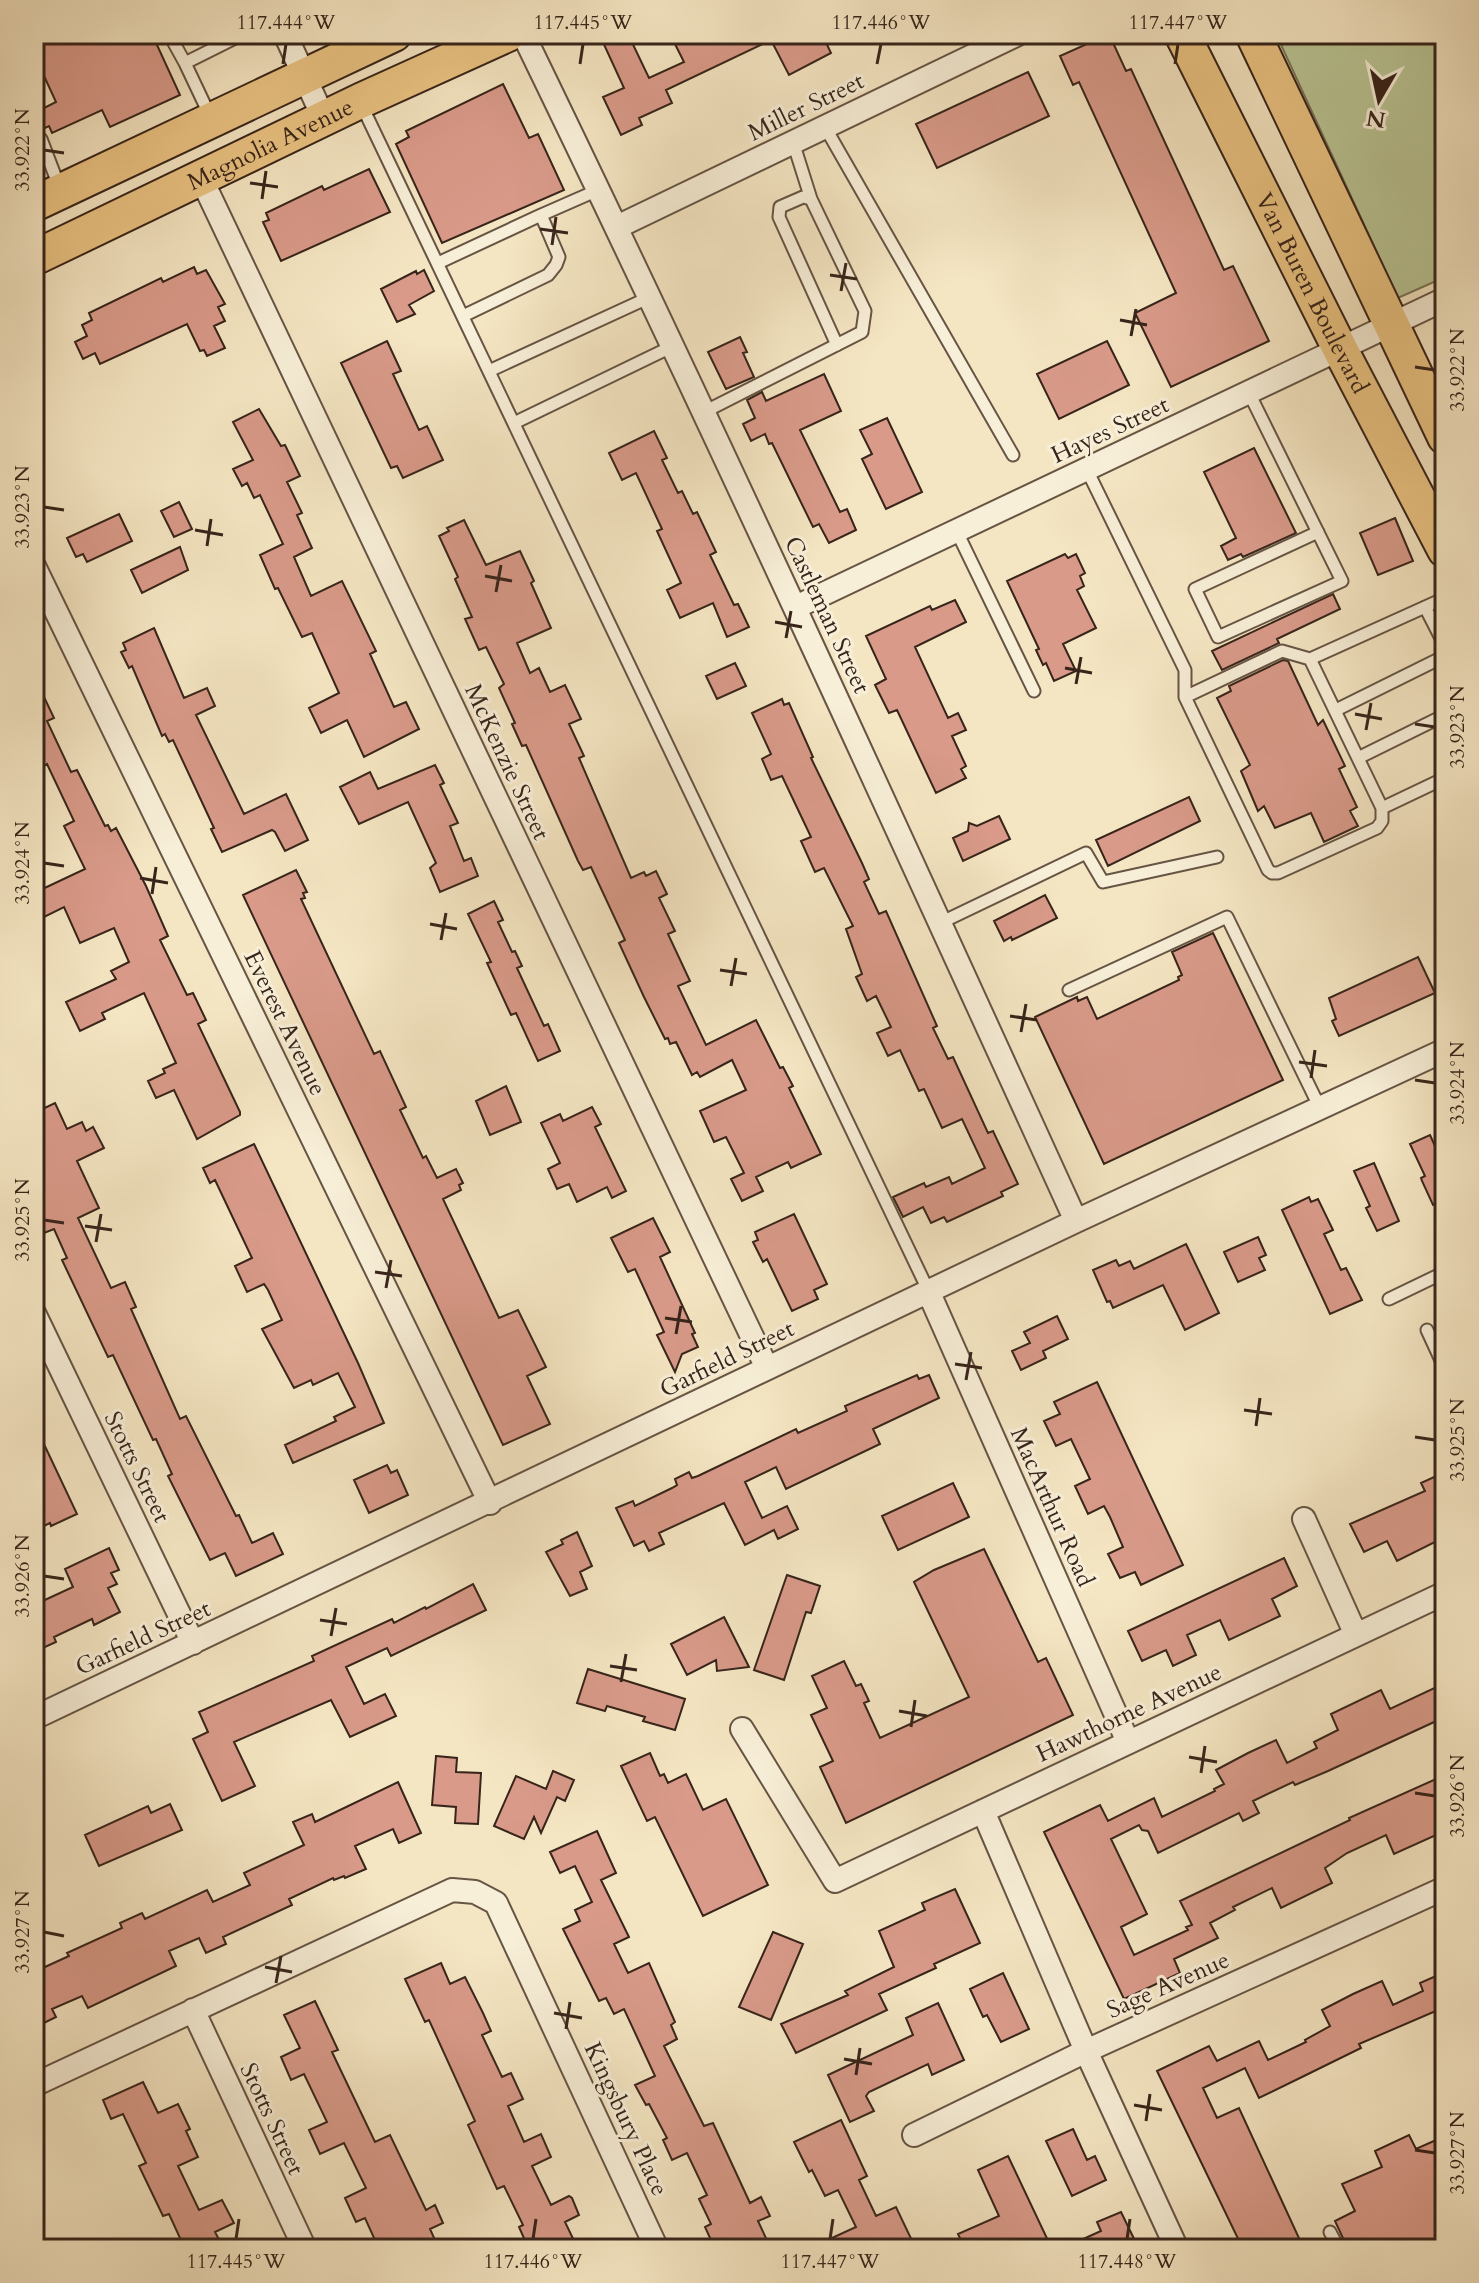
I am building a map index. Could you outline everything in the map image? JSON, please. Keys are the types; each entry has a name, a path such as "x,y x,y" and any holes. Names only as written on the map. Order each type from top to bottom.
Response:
{"main road":[{"name":"Magnolia Avenue","path":"47,197 394,34"},
{"name":"Magnolia Avenue","path":"34,258 360,101 508,34"},
{"name":"Van Buren Boulevard","path":"1182,34 1445,550"},
{"path":"1253,34 1445,437"}],"street":[{"path":"285,34 324,119"},
{"name":"Castleman Street","path":"523,34 796,607 1076,1221"},
{"name":"Miller Street","path":"617,227 1018,34"},
{"name":"McKenzie Street","path":"201,178 767,1368"},
{"name":"Hayes Street","path":"796,607 1445,299"},
{"name":"Everest Avenue","path":"34,566 490,1503"},
{"name":"Garfield Street","path":"34,1718 1076,1221 1445,1050"},
{"name":"MacArthur Road","path":"929,1293 1128,1742"},
{"name":"Stotts Street","path":"34,1313 193,1643"},
{"path":"1304,1519 1356,1635"},
{"name":"Hawthorne Avenue","path":"742,1729 835,1881 1445,1593"},
{"path":"983,1811 1086,2051 1177,2249"},
{"name":"Sage Avenue","path":"914,2135 1086,2051 1445,1888"},
{"name":"Kingsbury Place","path":"193,2010 452,1890 475,1892 496,1903 657,2249"},
{"path":"34,2085 193,2010"},
{"name":"Stotts Street","path":"193,2010 305,2249"}],"lane":[{"path":"169,34 212,119"},
{"path":"185,63 243,34"},
{"path":"360,101 929,1293"},
{"path":"825,127 1013,455"},
{"path":"41,139 47,197"},
{"path":"704,412 862,332 865,311 811,199 793,142"},
{"path":"438,263 598,190"},
{"path":"811,199 803,197 780,207 779,217 837,345"},
{"path":"463,316 548,275 556,265 559,257 541,215"},
{"path":"489,371 650,297"},
{"path":"514,423 673,346"},
{"path":"1249,393 1318,532 1342,581 1218,637 1195,589 1318,532"},
{"path":"1087,470 1185,670 1185,697 1272,873 1377,828 1382,821 1382,808 1310,659"},
{"path":"957,532 1034,691"},
{"path":"1185,697 1282,651 1310,659 1445,598"},
{"path":"1425,607 1445,646"},
{"path":"1336,710 1445,656"},
{"path":"1358,758 1445,715"},
{"path":"1382,808 1445,778"},
{"path":"940,923 1086,853 1103,882 1217,857"},
{"path":"1069,990 1227,917 1320,1108"},
{"path":"1389,1299 1445,1272"},
{"path":"1427,1330 1445,1369"},
{"path":"1330,2232 1339,2249"}],"green space":[{"path":"1276,34 1445,34 1445,277 1398,298"}],"building":[{"path":"34,34 152,34 180,95 110,127 102,110 52,133 49,126 34,133 34,113 56,102 34,54"},
{"path":"610,34 628,34 649,78 684,62 670,34 822,34 831,53 789,75 771,40 666,90 672,103 639,118 642,125 621,135 603,97 624,88 601,38"},
{"path":"1109,34 1126,71 1131,69 1224,270 1233,266 1269,341 1171,387 1135,313 1176,293 1079,82 1073,85 1060,56"},
{"path":"1028,72 1049,116 937,168 916,124"},
{"path":"503,84 529,138 538,134 564,190 442,243 396,144 409,137 406,131"},
{"path":"369,169 390,212 281,261 263,222 269,220 266,213 322,186 324,190"},
{"path":"194,267 197,274 206,270 225,304 218,307 225,321 214,326 225,348 207,356 204,350 200,351 187,324 100,364 95,353 83,359 75,342 87,336 82,325 92,320 89,313 161,278 163,282"},
{"path":"424,270 434,291 409,305 415,314 397,322 381,289"},
{"path":"740,337 747,352 743,353 754,377 726,389 708,352"},
{"path":"387,341 401,371 393,374 419,430 427,426 443,460 403,478 397,466 391,468 341,363"},
{"path":"1107,341 1129,385 1059,419 1037,374"},
{"path":"824,374 841,411 800,430 840,512 847,509 856,530 829,543 819,524 813,527 772,443 769,444 765,434 751,441 743,424 755,418 747,400 762,392 766,401"},
{"path":"259,409 281,446 285,445 300,476 287,482 302,513 297,515 312,548 294,557 311,596 342,581 376,651 370,654 394,707 406,702 419,729 364,757 347,720 321,733 309,708 339,693 312,633 302,637 278,588 275,589 260,555 283,544 260,495 254,498 247,483 242,486 233,469 253,460 233,422"},
{"path":"887,418 922,492 886,509 862,459 872,454 860,430"},
{"path":"654,431 667,458 662,460 678,493 682,491 693,514 697,512 716,552 710,555 734,605 738,604 749,627 727,637 713,603 680,618 667,590 681,583 657,531 662,529 636,473 622,480 609,453"},
{"path":"1254,448 1296,533 1243,557 1241,554 1228,560 1221,546 1236,538 1204,472"},
{"path":"179,502 192,529 174,537 161,511"},
{"path":"119,514 132,541 87,562 83,554 76,557 67,538"},
{"path":"1395,518 1413,561 1378,575 1360,533"},
{"path":"464,520 486,565 520,551 534,581 531,583 551,628 517,643 530,673 539,668 550,692 565,685 581,719 569,724 584,756 579,758 631,878 656,871 667,894 659,898 675,931 668,934 690,981 678,986 706,1045 756,1020 780,1068 783,1067 793,1086 789,1088 821,1154 791,1168 788,1162 756,1177 763,1191 742,1201 731,1179 744,1173 726,1137 714,1142 700,1111 746,1090 732,1060 700,1077 697,1072 692,1075 676,1042 670,1044 668,1038 665,1039 644,997 619,943 625,940 591,867 583,870 578,861 526,745 522,746 512,724 515,723 499,688 504,684 486,647 479,650 465,619 472,617 439,536 449,531 447,528"},
{"path":"180,547 188,570 142,593 131,570"},
{"path":"1065,554 1068,558 1076,554 1085,573 1080,576 1084,586 1077,590 1096,628 1063,644 1076,671 1054,681 1046,663 1043,665 1036,650 1039,649 1007,581"},
{"path":"1333,594 1340,609 1222,670 1212,651"},
{"path":"955,600 966,622 915,647 948,718 958,713 966,730 952,736 966,766 961,769 966,778 936,793 897,710 889,713 875,685 886,679 866,636 930,606 932,610"},
{"path":"154,628 184,698 207,688 215,706 196,715 244,814 286,794 308,840 285,851 272,830 222,852 173,740 169,742 165,734 162,736 132,666 129,668 121,652 126,650 123,643"},
{"path":"1283,660 1288,661 1318,725 1323,720 1345,766 1339,769 1357,807 1350,811 1358,826 1324,842 1311,813 1275,828 1264,806 1258,811 1241,771 1250,765 1217,698 1231,691 1229,686"},
{"path":"735,663 746,686 717,699 706,676"},
{"path":"34,676 54,718 47,721 71,772 77,770 105,826 108,825 111,831 116,828 146,886 168,936 160,940 187,995 193,993 206,1020 198,1024 240,1112 240,1115 197,1139 174,1090 156,1098 148,1081 165,1073 163,1069 176,1063 144,993 102,1013 105,1019 80,1031 66,1002 116,979 111,971 129,962 114,928 80,943 64,907 34,922 34,893 85,869 64,826 74,821 47,764 42,767 34,750"},
{"path":"782,699 784,705 789,703 811,758 862,863 869,879 864,882 879,914 886,911 937,1026 933,1028 948,1059 953,1057 988,1133 993,1131 1018,1184 1001,1192 1003,1196 947,1222 944,1217 931,1223 923,1207 903,1217 893,1197 924,1183 926,1187 949,1177 952,1184 985,1168 962,1119 942,1128 924,1089 919,1091 900,1050 888,1056 877,1033 891,1027 876,996 867,1001 856,977 862,974 846,929 853,926 824,868 815,872 801,841 811,837 782,776 771,780 762,759 771,754 752,713"},
{"path":"435,765 444,783 440,785 458,823 450,826 464,861 471,858 478,876 440,892 430,868 436,863 408,802 359,824 340,787 370,772 378,789"},
{"path":"1189,797 1200,821 1108,866 1096,840"},
{"path":"999,816 1010,839 963,861 953,838 968,831 969,823 977,826"},
{"path":"296,870 307,892 301,899 374,1054 380,1051 406,1107 400,1110 423,1158 426,1156 437,1178 456,1169 463,1183 459,1185 461,1190 443,1199 499,1318 518,1310 546,1367 527,1376 550,1424 503,1445 243,895"},
{"path":"1045,895 1057,918 1004,941 994,921"},
{"path":"494,901 503,920 498,922 522,966 517,968 544,1026 548,1024 560,1051 538,1061 516,1013 511,1015 468,914"},
{"path":"1213,933 1283,1080 1104,1164 1035,1017 1077,997 1078,1001 1087,997 1097,1019 1179,980 1178,977 1182,975 1172,952"},
{"path":"1418,957 1435,993 1339,1036 1332,1021 1336,1019 1329,998"},
{"path":"506,1086 521,1122 490,1135 476,1101"},
{"path":"55,1103 67,1129 82,1122 86,1131 93,1127 104,1148 77,1161 99,1208 78,1218 111,1288 125,1282 136,1307 131,1309 180,1419 186,1416 252,1543 273,1533 283,1554 236,1576 225,1553 210,1560 168,1476 172,1474 156,1439 153,1440 113,1355 108,1357 62,1260 67,1258 54,1229 34,1233 34,1113"},
{"path":"592,1107 601,1124 595,1127 626,1191 612,1198 607,1187 577,1202 569,1184 557,1189 548,1169 560,1163 541,1123 560,1114 563,1121"},
{"path":"1430,1135 1445,1168 1445,1199 1433,1205 1421,1178 1425,1176 1410,1144"},
{"path":"254,1144 384,1423 293,1463 285,1445 336,1421 334,1417 355,1407 338,1373 313,1385 311,1380 294,1388 262,1329 282,1320 268,1290 264,1284 247,1292 235,1266 252,1258 215,1180 210,1183 203,1168"},
{"path":"1374,1163 1399,1221 1377,1231 1366,1208 1370,1206 1354,1171"},
{"path":"1309,1197 1311,1202 1318,1199 1333,1230 1324,1234 1341,1270 1346,1268 1362,1300 1330,1314 1282,1210"},
{"path":"794,1214 827,1284 814,1290 818,1299 792,1311 767,1259 763,1262 753,1242 758,1240 755,1232"},
{"path":"653,1218 670,1252 660,1257 695,1333 692,1334 698,1347 682,1354 675,1372 657,1335 664,1332 635,1269 628,1272 611,1238"},
{"path":"1258,1237 1266,1255 1259,1258 1265,1270 1238,1282 1224,1252"},
{"path":"1186,1244 1219,1313 1185,1330 1163,1285 1113,1308 1110,1301 1107,1302 1093,1270 1116,1260 1119,1266 1130,1261 1134,1269"},
{"path":"1057,1316 1068,1339 1043,1351 1046,1358 1021,1370 1012,1351 1030,1343 1024,1332"},
{"path":"917,1375 919,1379 929,1375 939,1398 873,1429 880,1444 786,1489 776,1467 745,1482 762,1518 787,1506 798,1529 778,1539 774,1530 745,1545 724,1503 659,1533 664,1544 649,1551 644,1541 634,1546 616,1508 633,1501 635,1506 677,1485 675,1479 689,1472 692,1478 698,1476 796,1429 798,1433 847,1411 845,1406"},
{"path":"1097,1382 1183,1565 1141,1585 1135,1572 1120,1578 1108,1554 1123,1547 1110,1517 1104,1506 1088,1514 1075,1486 1090,1479 1071,1439 1056,1446 1044,1421 1060,1414 1054,1402"},
{"path":"34,1423 77,1514 40,1528 34,1516"},
{"path":"387,1465 391,1473 397,1470 408,1495 369,1513 354,1480"},
{"path":"1445,1472 1445,1518 1438,1521 1445,1537 1397,1561 1387,1541 1364,1552 1350,1524 1425,1491 1421,1483"},
{"path":"953,1483 969,1517 898,1550 882,1516"},
{"path":"577,1532 592,1566 580,1572 587,1589 570,1596 546,1552 563,1544 561,1540"},
{"path":"109,1548 119,1570 111,1573 117,1584 108,1588 120,1612 94,1625 92,1619 54,1637 56,1642 34,1652 34,1605 73,1587 65,1569"},
{"path":"984,1549 1038,1662 1046,1658 1073,1715 846,1823 820,1767 833,1761 811,1715 827,1708 812,1676 844,1661 856,1686 861,1684 869,1701 864,1703 880,1738 969,1697 914,1582"},
{"path":"1284,1558 1297,1586 1272,1599 1280,1616 1229,1640 1220,1620 1187,1635 1196,1655 1173,1666 1166,1650 1142,1661 1128,1631"},
{"path":"787,1575 820,1586 811,1613 806,1612 784,1680 754,1670"},
{"path":"473,1584 486,1610 391,1656 387,1648 346,1667 364,1704 385,1694 396,1716 350,1737 331,1700 234,1742 255,1786 222,1801 193,1739 208,1732 199,1712 314,1661 312,1656 392,1619 394,1623 426,1609"},
{"path":"724,1617 749,1667 717,1671 716,1660 687,1675 671,1644"},
{"path":"588,1669 685,1699 675,1730 607,1706 605,1711 577,1703"},
{"path":"1445,1683 1445,1717 1328,1771 1295,1785 1293,1782 1253,1801 1259,1813 1243,1821 1239,1813 1158,1853 1148,1831 1142,1830 1139,1825 1111,1839 1147,1914 1121,1927 1134,1955 1188,1930 1186,1927 1192,1925 1180,1901 1445,1775 1445,1812 1438,1815 1445,1831 1394,1854 1386,1835 1347,1853 1325,1868 1332,1883 1281,1908 1272,1888 1233,1907 1235,1910 1210,1923 1218,1938 1174,1959 1180,1973 1124,1999 1044,1832 1100,1805 1108,1821 1154,1798 1162,1817 1224,1784 1216,1770 1276,1740 1287,1763 1317,1748 1314,1742 1338,1730 1331,1714 1381,1690 1390,1709"},
{"path":"650,1753 660,1776 664,1774 668,1783 686,1774 703,1810 726,1799 768,1885 703,1916 655,1817 647,1821 621,1766"},
{"path":"436,1756 457,1758 456,1772 481,1773 478,1824 455,1823 456,1807 432,1805"},
{"path":"553,1771 574,1780 565,1801 557,1797 541,1833 534,1817 524,1839 494,1826 516,1776 546,1789"},
{"path":"398,1782 421,1833 399,1843 393,1829 355,1846 366,1869 345,1878 333,1878 289,1899 292,1905 223,1937 226,1944 206,1953 199,1938 169,1951 176,1966 88,2008 82,1996 52,2009 56,2017 34,2028 34,1972 122,1928 120,1923 142,1913 145,1919 207,1890 213,1902 250,1885 244,1873 304,1845 293,1822 312,1814 315,1822"},
{"path":"170,1804 182,1830 99,1866 85,1835 148,1806 151,1813"},
{"path":"597,1831 616,1873 601,1880 629,1937 614,1944 628,1973 649,1963 675,2022 671,2025 677,2039 664,2046 704,2126 713,2123 750,2203 761,2197 770,2216 758,2221 771,2249 715,2249 705,2227 711,2224 699,2199 707,2195 687,2153 672,2160 663,2140 667,2138 635,2085 655,2076 624,2009 614,2014 606,1998 599,2001 563,1929 580,1921 575,1910 592,1902 575,1866 560,1873 550,1852"},
{"path":"955,1889 980,1943 934,1964 936,1968 879,1994 887,2010 796,2053 781,2024 848,1995 845,1991 894,1967 879,1931 925,1910 922,1903"},
{"path":"773,1932 803,1944 771,2020 739,2007"},
{"path":"441,1963 450,1984 465,1977 491,2031 482,2035 502,2077 511,2073 523,2099 508,2106 524,2142 541,2134 551,2157 532,2166 551,2205 569,2196 572,2198 579,2215 565,2222 578,2249 537,2249 532,2240 526,2243 519,2227 523,2225 504,2186 497,2189 468,2125 475,2121 429,2020 425,2022 405,1979"},
{"path":"1445,1972 1445,2007 1359,2044 1361,2048 1259,2098 1245,2068 1203,2088 1217,2118 1239,2108 1304,2249 1243,2249 1157,2071 1209,2046 1217,2061 1259,2041 1268,2060 1306,2042 1330,2026 1322,2010 1353,1994 1382,1981 1393,2005 1423,1991 1420,1983"},
{"path":"1003,1973 1029,2029 1001,2042 987,2015 983,2017 970,1989"},
{"path":"315,2001 338,2050 332,2052 375,2142 390,2135 426,2210 435,2205 443,2223 430,2229 439,2249 405,2249 401,2241 379,2249 365,2218 356,2222 345,2198 366,2188 344,2143 320,2154 309,2130 327,2122 304,2074 291,2080 281,2057 300,2048 284,2015"},
{"path":"938,2003 964,2060 932,2075 928,2064 869,2092 866,2096 874,2111 850,2122 828,2075 913,2035 906,2018"},
{"path":"143,2082 158,2113 178,2104 190,2129 186,2131 198,2157 178,2166 199,2210 222,2200 234,2223 215,2232 224,2249 185,2249 169,2214 163,2216 139,2166 146,2163 123,2114 111,2119 103,2100"},
{"path":"841,2120 867,2176 859,2180 876,2216 896,2207 916,2249 808,2249 856,2227 838,2190 825,2196 794,2142"},
{"path":"1073,2129 1087,2160 1095,2156 1106,2180 1072,2196 1046,2141"},
{"path":"1409,2135 1416,2149 1445,2136 1445,2249 1371,2249 1368,2243 1348,2249 1335,2221 1355,2211 1342,2184 1382,2167 1375,2151"},
{"path":"1008,2156 1052,2249 965,2249 958,2234 999,2216 978,2170"},
{"path":"1121,2212 1139,2249 1061,2249 1101,2231 1097,2222"}]}
